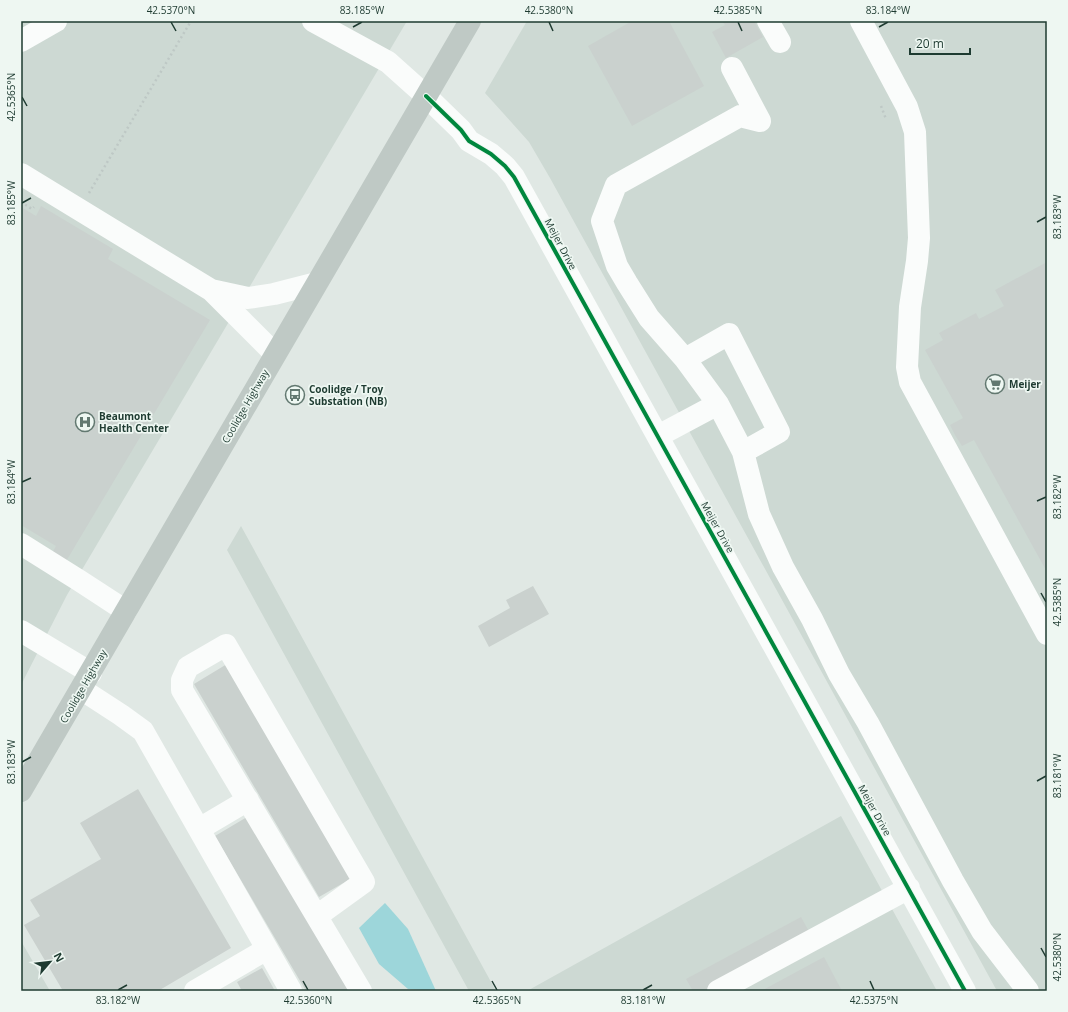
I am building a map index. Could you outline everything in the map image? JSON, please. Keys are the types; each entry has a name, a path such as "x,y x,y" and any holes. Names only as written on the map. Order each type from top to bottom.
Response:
{"main road":[{"name":"Coolidge Highway","path":"21,791 470,21"}],"street":[{"path":"21,41 56,21"},
{"name":"Meijer Drive","path":"313,21 388,62 461,130 469,141 491,154 505,166 514,177 965,991"},
{"path":"768,21 780,42"},
{"path":"861,21 907,107 916,132 919,238 910,307 907,367 910,382 1047,634"},
{"path":"732,68 760,120 740,116 616,185 602,221 617,266 649,318 685,359 718,404 743,452 759,514 783,566 812,619 839,674 982,931 1028,991"},
{"path":"21,174 211,290 275,354"},
{"path":"211,290 248,298 274,294 317,283"},
{"path":"685,359 729,334 779,432 743,452"},
{"path":"658,436 718,404"},
{"path":"21,544 126,611"},
{"path":"21,631 86,681 121,715 143,731 292,991"},
{"path":"317,916 364,882 226,645 188,666 182,680 182,690 248,800 317,916 362,991"},
{"path":"199,829 248,800"},
{"path":"718,991 909,888"},
{"path":"195,991 224,984 267,949"}],"path":[{"path":"88,195 191,21"},
{"path":"881,106 886,118"}],"shaded area":[{"path":"21,21 407,21 67,595 21,685"},
{"path":"527,21 1047,21 1047,991 997,991 550,178 529,142 485,93"},
{"path":"241,526 496,991 469,991 227,550"},
{"path":"841,816 937,991 527,991"},
{"path":"21,941 50,991 21,991"}],"water":[{"path":"385,903 408,929 436,991 408,989 379,964 359,928"}],"building":[{"path":"632,21 669,21 704,86 632,126 588,46"},
{"path":"722,21 754,21 763,37 726,58 712,32 725,25"},
{"name":"Beaumont Health Center","path":"41,206 113,249 108,259 210,320 65,563 51,555 56,546 21,525 21,207 36,216"},
{"name":"Meijer","path":"1047,262 1047,572 974,440 962,446 955,435 950,425 963,418 925,350 943,340 939,333 976,313 979,319 1004,306 995,290"},
{"path":"533,586 549,614 489,647 478,626 510,608 506,600"},
{"path":"227,664 352,878 319,897 194,684"},
{"path":"138,789 231,948 158,991 63,991 24,925 40,916 30,900 101,859 80,823"},
{"path":"247,817 349,991 306,991 215,836"},
{"path":"801,917 811,935 709,991 693,991 686,979"},
{"path":"824,957 842,991 761,991"},
{"path":"262,968 275,991 242,991 237,982"}],"cycle path":[{"path":"426,96 461,130 469,141 491,154 505,166 514,177 965,991"}],"place":[{"name":"Meijer","path":"995,384"},
{"name":"Coolidge / Troy Substation (NB)","path":"295,395"},
{"name":"Beaumont Health Center","path":"85,422"}]}
